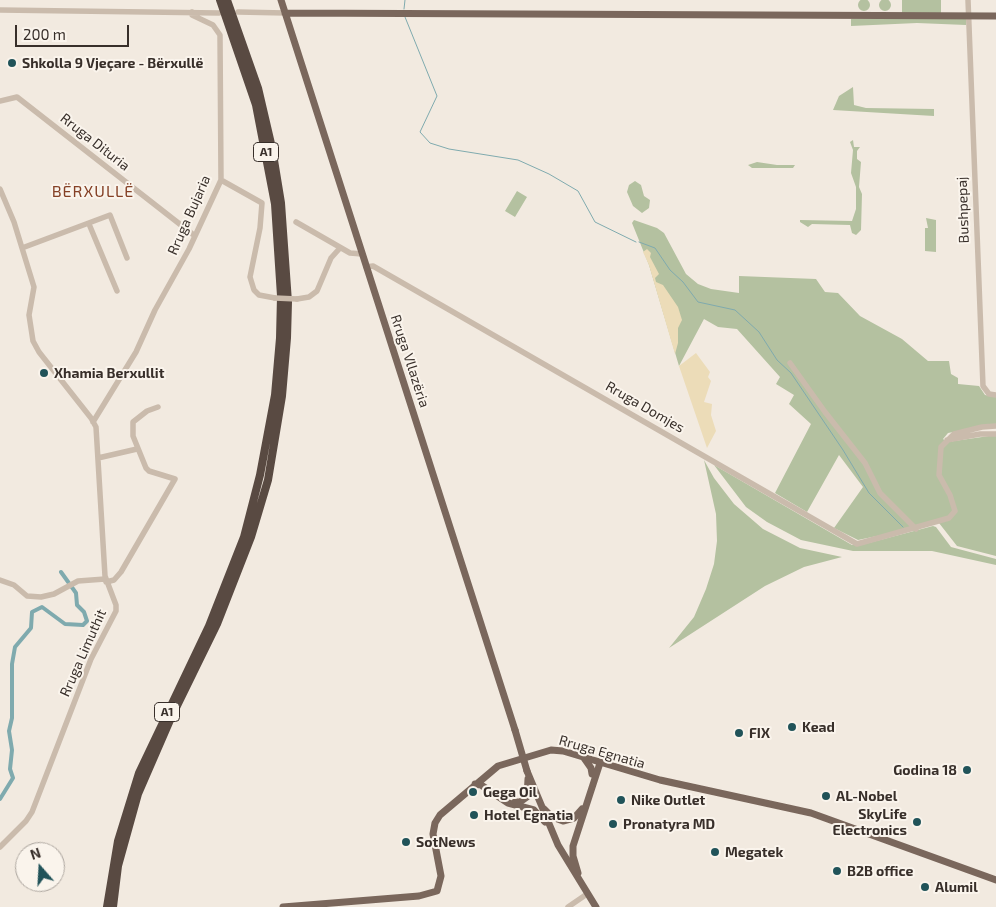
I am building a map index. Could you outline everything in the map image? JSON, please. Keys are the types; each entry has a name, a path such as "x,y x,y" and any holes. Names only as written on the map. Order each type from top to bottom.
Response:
{"highway":[{"name":"A1","path":"105,907 136,782 153,741 209,626 241,545 260,475 276,379 281,296 279,246 270,172 251,87 220,0"},
{"name":"A1","path":"121,840 148,768 197,666 237,575 268,480 282,396 287,338 285,240 275,164 258,88 227,0"},
{"name":"A1","path":"115,907 118,853"}],"main road":[{"name":"Rruga Vllazëria","path":"281,0 528,772 552,832"},
{"path":"285,14 413,15 507,13 996,16"},
{"name":"Rruga Egnatia","path":"283,907 419,896 437,890 441,876 433,838 435,823 445,809 493,769 506,762 546,750 559,750 660,780 811,813 996,880"},
{"path":"584,758 594,774 573,846 575,866 587,894"},
{"path":"540,803 546,812 556,819 563,821 574,818 583,806 598,762"},
{"path":"594,774 612,767"},
{"path":"488,788 493,769"},
{"path":"478,781 498,795 520,802 528,795 528,772"},
{"path":"488,788 508,803 534,810 552,832 596,907"}],"street":[{"path":"968,0 968,16"},
{"path":"0,10 219,13"},
{"name":"Rruga Bujaria","path":"93,422 136,352 221,180 220,35 213,25 192,15 192,12"},
{"path":"238,12 285,14"},
{"name":"Bushpepaj","path":"968,16 983,386 988,394 996,395"},
{"name":"Rruga Dituria","path":"0,101 17,97 194,236"},
{"path":"221,180 262,204 260,228 250,277 254,290 260,295 275,298 309,297 317,291 331,258 340,248"},
{"path":"0,189 34,287 29,315 33,341 39,352 93,422"},
{"path":"22,248 110,215 127,258"},
{"path":"296,222 340,248 355,255 362,254"},
{"path":"89,224 117,291"},
{"name":"Rruga Domjes","path":"366,266 373,266 852,542 862,543 949,518 955,510 938,470 940,452 947,440"},
{"path":"790,363 865,463 880,493 916,529"},
{"path":"0,580 14,585 27,596 47,596 78,581 114,580 121,572 175,480 149,471 133,436 133,422 147,410 158,407"},
{"name":"Rruga Limuthit","path":"0,847 26,821 32,812 91,659 116,610 115,601 106,580 97,434 93,422"},
{"path":"947,440 954,434 982,427 996,426"},
{"path":"947,440 996,434"},
{"path":"98,458 138,449"},
{"path":"568,907 587,894"}],"green space":[{"path":"862,-1 866,-1 870,5 866,11 862,11 858,7 858,3"},
{"path":"885,-1 891,5 885,11 879,5"},
{"path":"902,0 941,0 941,13 902,13"},
{"path":"851,19 966,19 966,25 917,23 851,26"},
{"path":"853,87 854,105 866,108 934,109 934,116 833,110 839,96"},
{"path":"853,140 854,147 860,147 857,151 857,159 861,162 859,187 862,194 861,230 856,235 852,233 850,225 812,224 808,227 800,222 800,220 852,221 856,209 856,187 851,173 853,150 850,142"},
{"path":"757,162 795,165 793,168 752,168 748,165"},
{"path":"635,181 641,185 644,196 650,200 649,208 642,213 633,206 627,192 629,185"},
{"path":"517,191 527,197 515,217 505,211"},
{"path":"926,218 936,220 936,252 925,251 925,228 928,228"},
{"path":"634,220 657,228 664,233 686,274 698,284 711,289 739,293 739,276 816,279 825,292 838,293 860,316 902,339 928,361 949,361 951,374 958,378 958,384 979,386 985,395 996,397 996,424 948,433 943,439 947,442 996,435 996,556 957,546 939,523 858,540 834,528 863,487 839,455 807,512 775,493 811,424 789,404 794,395 776,384 780,377 737,329 718,327 704,319 679,366 649,265 632,223"},
{"path":"704,460 714,478 734,504 763,529 800,548 842,557 804,567 765,586 669,648 694,617 714,564 717,541 716,514"},
{"path":"714,465 852,545 861,545 933,526 936,527 951,547 996,559 996,565 932,551 853,551 801,540 767,522 746,507"}],"sand":[{"path":"647,249 651,253 650,257 659,274 655,278 656,282 663,285 678,307 682,320 678,328 678,343 675,354 649,265 643,252"},
{"path":"696,353 710,372 708,377 711,381 704,402 712,404 711,415 716,431 707,448 679,366"}],"waterway":[{"path":"404,9 405,0"},
{"path":"405,17 437,96 420,132 430,143 449,149 518,160 549,174 578,191 595,222 636,242"},
{"path":"639,242 655,248 670,270 683,282 698,302 735,310 759,332 777,360 791,373 843,450 869,493 903,527"},
{"path":"0,799 13,778 10,769 12,750 9,731 12,718 12,664 15,647 31,628 32,612 42,607 65,624 83,625 87,621 84,612 77,605 76,593 61,572"}],"place":[{"name":"Shkolla 9 Vjeçare - Bërxullë","path":"12,63"},
{"name":"Xhamia Berxullit","path":"44,373"},
{"name":"Kead","path":"792,727"},
{"name":"FIX","path":"739,733"},
{"name":"Godina 18","path":"967,770"},
{"name":"Gega Oil","path":"473,792"},
{"name":"AL-Nobel","path":"826,796"},
{"name":"Nike Outlet","path":"621,800"},
{"name":"Hotel Egnatia","path":"474,815"},
{"name":"SkyLife Electronics","path":"917,822"},
{"name":"Pronatyra MD","path":"613,824"},
{"name":"SotNews","path":"406,842"},
{"name":"Megatek","path":"715,852"},
{"name":"B2B office","path":"837,871"},
{"name":"Alumil","path":"925,887"}],"district":[{"name":"BËRXULLË","path":"93,192"}]}
